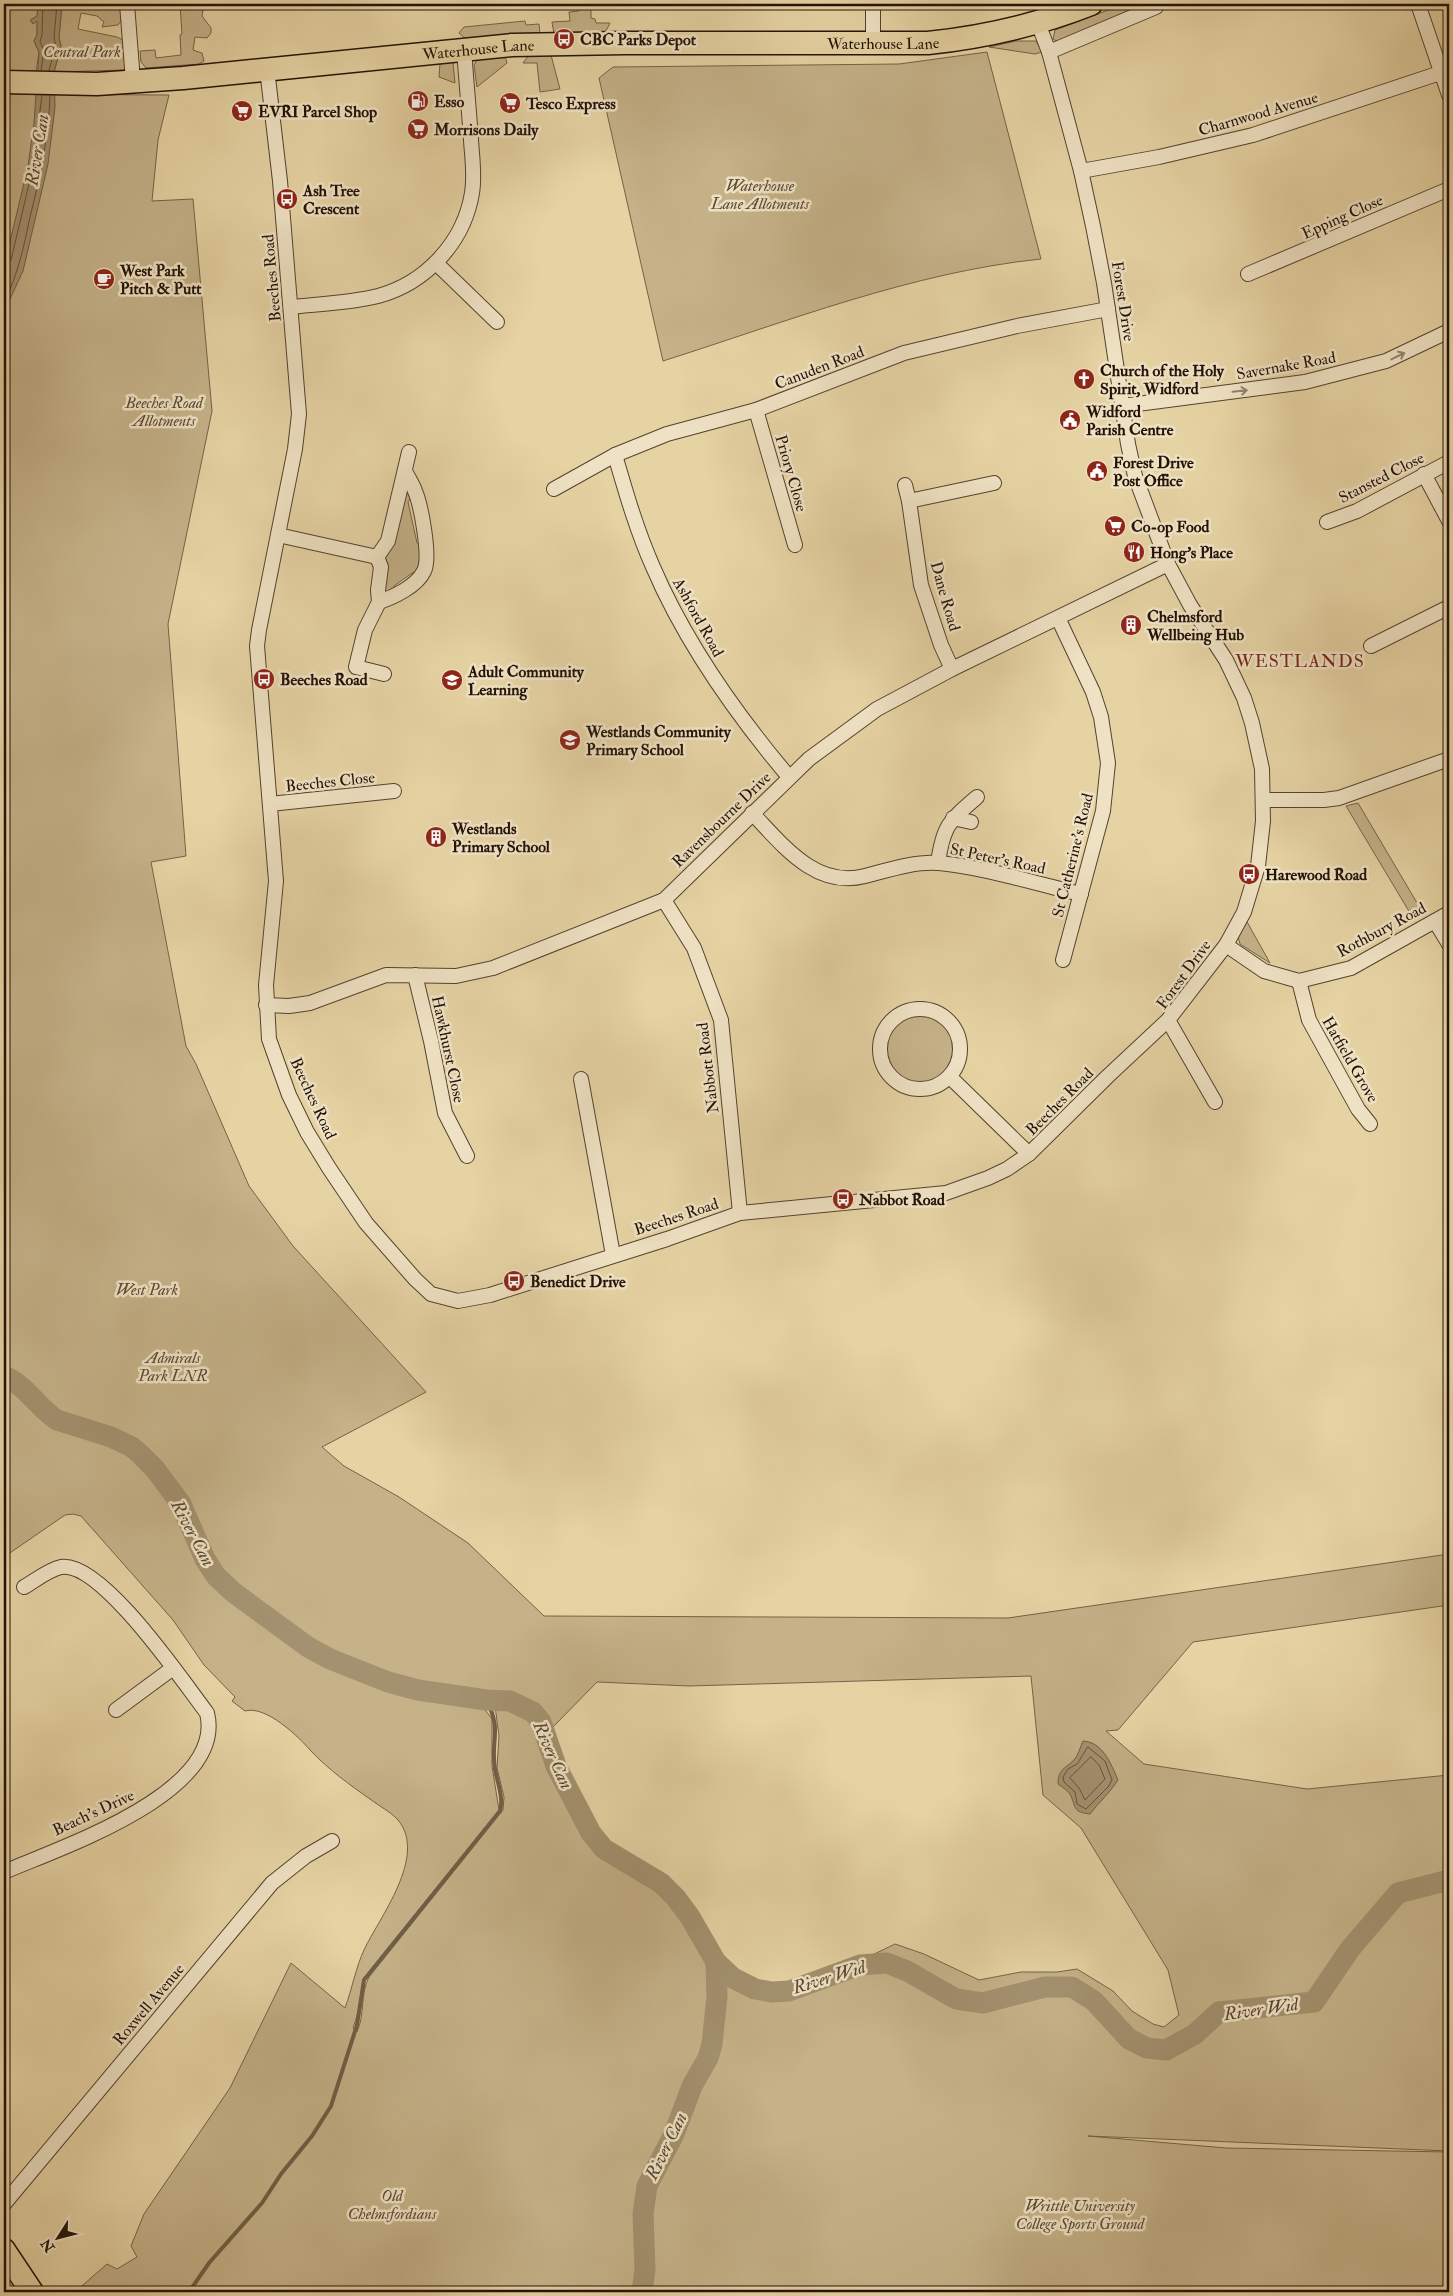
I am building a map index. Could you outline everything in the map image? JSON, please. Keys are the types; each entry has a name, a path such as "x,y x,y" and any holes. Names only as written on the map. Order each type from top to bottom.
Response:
{"main road":[{"name":"Waterhouse Lane","path":"6,82 73,84 133,81 464,49 548,44 928,43 976,38 1038,23 1091,4"},
{"path":"4,2250 32,2292"}],"street":[{"path":"127,4 133,81"},
{"path":"873,4 873,43"},
{"path":"1418,4 1449,95"},
{"path":"1049,52 1156,7"},
{"name":"Forest Drive","path":"1038,23 1049,52 1081,171 1108,309 1122,406 1135,476 1168,564 1190,605 1226,660 1244,698 1258,745 1264,800 1258,866 1244,912 1226,945 1168,1020 1215,1102"},
{"path":"291,307 378,296 407,285 436,263 459,232 468,211 473,191 464,49"},
{"name":"Beeches Road","path":"267,69 291,307 299,414 295,449 257,646 275,858 275,900 268,955 266,1005 269,1039 289,1095 307,1132 366,1223 415,1279 431,1294 458,1301 490,1295 667,1240 740,1213 946,1193 1008,1169 1029,1154 1168,1020"},
{"name":"Charnwood Avenue","path":"1081,171 1159,157 1253,135 1440,73"},
{"name":"Epping Close","path":"1248,274 1449,190"},
{"path":"436,263 496,322"},
{"name":"Canuden Road","path":"554,489 615,455 667,434 756,410 904,353 1017,326 1108,309"},
{"name":"Savernake Road","path":"1122,406 1305,382 1386,361 1449,331"},
{"name":"Priory Close","path":"756,410 795,545"},
{"path":"377,557 388,541 406,473 409,452"},
{"name":"Ashford Road","path":"615,455 643,544 678,618 727,698 789,778"},
{"name":"Stansted Close","path":"1327,522 1357,511 1449,462"},
{"path":"379,602 393,597 417,580 423,574 427,561 426,543 416,492 406,473"},
{"path":"1424,474 1449,522"},
{"path":"909,501 994,482"},
{"name":"Dane Road","path":"905,485 921,585 941,645 952,669"},
{"path":"278,535 377,557"},
{"path":"377,557 381,567 378,590 379,602 365,630 356,667 384,674"},
{"name":"Ravensbourne Drive","path":"266,1005 289,1006 310,1002 386,976 456,976 493,968 664,900 789,778 832,741 877,708 952,669 1168,564"},
{"path":"1371,646 1449,607"},
{"name":"St Catherine's Road","path":"1058,618 1093,692 1100,717 1108,763 1103,811 1063,960"},
{"path":"1264,800 1324,800 1340,798 1449,759"},
{"name":"Beeches Close","path":"270,804 394,791"},
{"name":"St Peter's Road","path":"938,863 941,838 953,818 977,797"},
{"name":"St Peter's Road","path":"752,813 802,862 820,873 831,876 852,878 896,868 938,863 1081,894"},
{"name":"St Peter's Road","path":"953,818 971,822"},
{"name":"Nabbott Road","path":"664,900 694,948 721,1020 740,1213"},
{"name":"Rothbury Road","path":"1299,981 1351,968 1449,913"},
{"path":"1435,921 1449,944"},
{"name":"Forest Drive","path":"1226,945 1264,971 1299,981"},
{"name":"Hawkhurst Close","path":"415,976 431,1041 445,1113 467,1156"},
{"name":"Hatfield Grove","path":"1299,981 1309,1020 1358,1109 1370,1124"},
{"path":"916,1009 936,1012 946,1018 955,1028 960,1040 960,1053 957,1066 950,1077 939,1085 926,1089 913,1089 900,1084 890,1075 883,1063 880,1050 882,1037 888,1025 898,1015 916,1009"},
{"path":"950,1077 1029,1154"},
{"path":"581,1079 614,1255"},
{"name":"Beach's Drive","path":"4,1872 132,1816 159,1798 198,1762 205,1746 209,1725 207,1714 142,1627 110,1594 82,1571 62,1567 44,1574 24,1587"},
{"path":"116,1710 173,1668"},
{"name":"Roxwell Avenue","path":"4,2204 272,1883 306,1856 332,1841"}],"green space":[{"name":"Central Park","path":"4,4 38,4 37,35 34,41 39,52 36,72 4,71"},
{"name":"Central Park","path":"62,4 123,4 123,18 118,25 102,27 104,22 97,16 81,13 78,29 123,40 127,65 124,70 54,72 61,46 59,38"},
{"path":"180,4 204,4 202,16 211,28 211,33 207,38 195,37 193,50 202,53 204,61 199,64 146,68 141,62 140,51 155,50 156,58 181,55"},
{"path":"578,4 591,4 591,18 595,19 596,23 610,23 607,29 602,34 554,34 552,22 570,21 569,12 579,11"},
{"path":"1124,4 1147,4 1060,43 1053,39 1055,30"},
{"path":"525,21 526,25 539,24 540,34 466,39 459,33 464,27"},
{"path":"1016,41 1036,41 1042,52 1035,54 989,47"},
{"name":"Waterhouse Lane Allotments","path":"987,52 1041,259 945,275 898,287 850,300 663,361 599,78 613,67 899,64"},
{"path":"529,55 551,55 560,89 540,92 537,63 523,63"},
{"path":"505,56 507,63 477,87 474,65 478,58"},
{"path":"453,62 455,83 439,77 440,63"},
{"path":"4,94 169,95 158,140 152,201 193,199 212,411 168,624 186,856 151,862 186,1046 196,1064 249,1186 293,1246 426,1392 322,1447 344,1466 399,1497 468,1543 544,1616 1008,1618 1449,1554 1449,1605 1193,1642 1118,1730 1106,1731 1144,1764 1307,1789 1449,1775 1449,2151 1088,2136 1226,2148 1449,2152 1449,2292 75,2292 107,2264 117,2269 137,2257 131,2246 144,2214 230,2088 291,1963 345,2008 364,1950 398,1886 404,1869 407,1851 406,1835 398,1820 392,1814 332,1771 281,1723 272,1717 253,1710 245,1711 232,1701 235,1697 204,1665 173,1620 81,1516 65,1515 4,1557","holes":["1031,1676 1043,1795 1081,1828 1168,1970 1179,2015 1164,2027 1153,2024 1132,2011 1113,1991 1077,1969 1057,1972 1021,1972 979,1980 924,1954 895,1944 833,1972 798,1984 770,1986 743,1978 727,1966 684,1899 676,1890 655,1873 612,1844 594,1825 574,1790 552,1728 597,1682 689,1686","485,1694 506,1695 533,1704 547,1717 552,1727 537,1734 530,1721 521,1712 503,1706 495,1706 499,1736 497,1768 504,1797 503,1810 369,1977 364,1990 361,2019 357,2032 353,2028 358,2013 363,1979 499,1810 492,1766 492,1719 483,1707"]},
{"path":"405,493 412,496 408,502 417,543 422,546 417,573 412,573 394,586 394,591 385,592 383,561"},
{"path":"1358,803 1423,913 1413,918 1346,806"},
{"path":"1246,920 1270,963 1240,944 1238,937"},
{"path":"920,1014 933,1017 945,1024 952,1036 955,1049 952,1062 945,1074 933,1081 920,1084 907,1081 895,1074 888,1062 885,1049 888,1036 895,1024 907,1017"}],"water":[{"path":"38,4 62,4 59,38 61,46 54,72 55,107 48,164 23,271 4,312 4,267 28,166 34,123 39,52 34,41 37,35 37,21 33,24 30,20 37,16"},
{"path":"1083,1741 1096,1745 1101,1750 1109,1761 1118,1780 1090,1814 1078,1811 1070,1794 1058,1784 1060,1773 1075,1759"}],"waterway":[{"name":"River Can","path":"4,1376 19,1385 57,1420 111,1437 132,1447 141,1455 155,1469 181,1504 205,1559 216,1576 233,1592 308,1647 330,1659 388,1682 418,1690 486,1700 510,1701 533,1712 541,1722 556,1766 591,1833 604,1849 661,1883 676,1898 690,1917 716,1962 717,1997 712,2044 708,2058 692,2086 674,2134 647,2186 643,2214 645,2269 642,2292"},
{"path":"189,2292 209,2263 262,2203 281,2174 312,2136 331,2106 357,2025 364,1980 500,1811 501,1795 494,1759 494,1720 486,1700"},
{"name":"River Wid","path":"716,1962 733,1978 755,1989 772,1992 789,1991 860,1965 887,1963 907,1971 956,1999 983,2003 1045,1987 1072,1987 1094,2001 1129,2039 1147,2048 1166,2050 1195,2034 1219,2012 1314,2002 1350,1949 1398,1893 1449,1880"}],"place":[{"name":"CBC Parks Depot","path":"564,39"},
{"name":"Esso","path":"418,101"},
{"name":"Tesco Express","path":"510,103"},
{"name":"EVRI Parcel Shop","path":"242,111"},
{"name":"Morrisons Daily","path":"418,129"},
{"name":"Ash Tree Crescent","path":"287,199"},
{"name":"West Park Pitch & Putt","path":"104,279"},
{"name":"Church of the Holy Spirit, Widford","path":"1084,379"},
{"name":"Widford Parish Centre","path":"1070,420"},
{"name":"Forest Drive Post Office","path":"1097,471"},
{"name":"Co-op Food","path":"1115,526"},
{"name":"Hong's Place","path":"1134,552"},
{"name":"Chelmsford Wellbeing Hub","path":"1131,625"},
{"name":"Beeches Road","path":"264,679"},
{"name":"Adult Community Learning","path":"452,680"},
{"name":"Westlands Community Primary School","path":"570,740"},
{"name":"Westlands Primary School","path":"436,837"},
{"name":"Harewood Road","path":"1249,874"},
{"name":"Nabbot Road","path":"843,1199"},
{"name":"Benedict Drive","path":"514,1281"}],"district":[{"name":"WESTLANDS","path":"1300,661"}],"park label":[{"name":"Beeches Road Allotments","path":"164,411"},
{"name":"West Park","path":"147,1289"},
{"name":"Admirals Park LNR","path":"173,1366"},
{"name":"Old Chelmsfordians","path":"392,2204"},
{"name":"Writtle University College Sports Ground","path":"1080,2214"}]}
